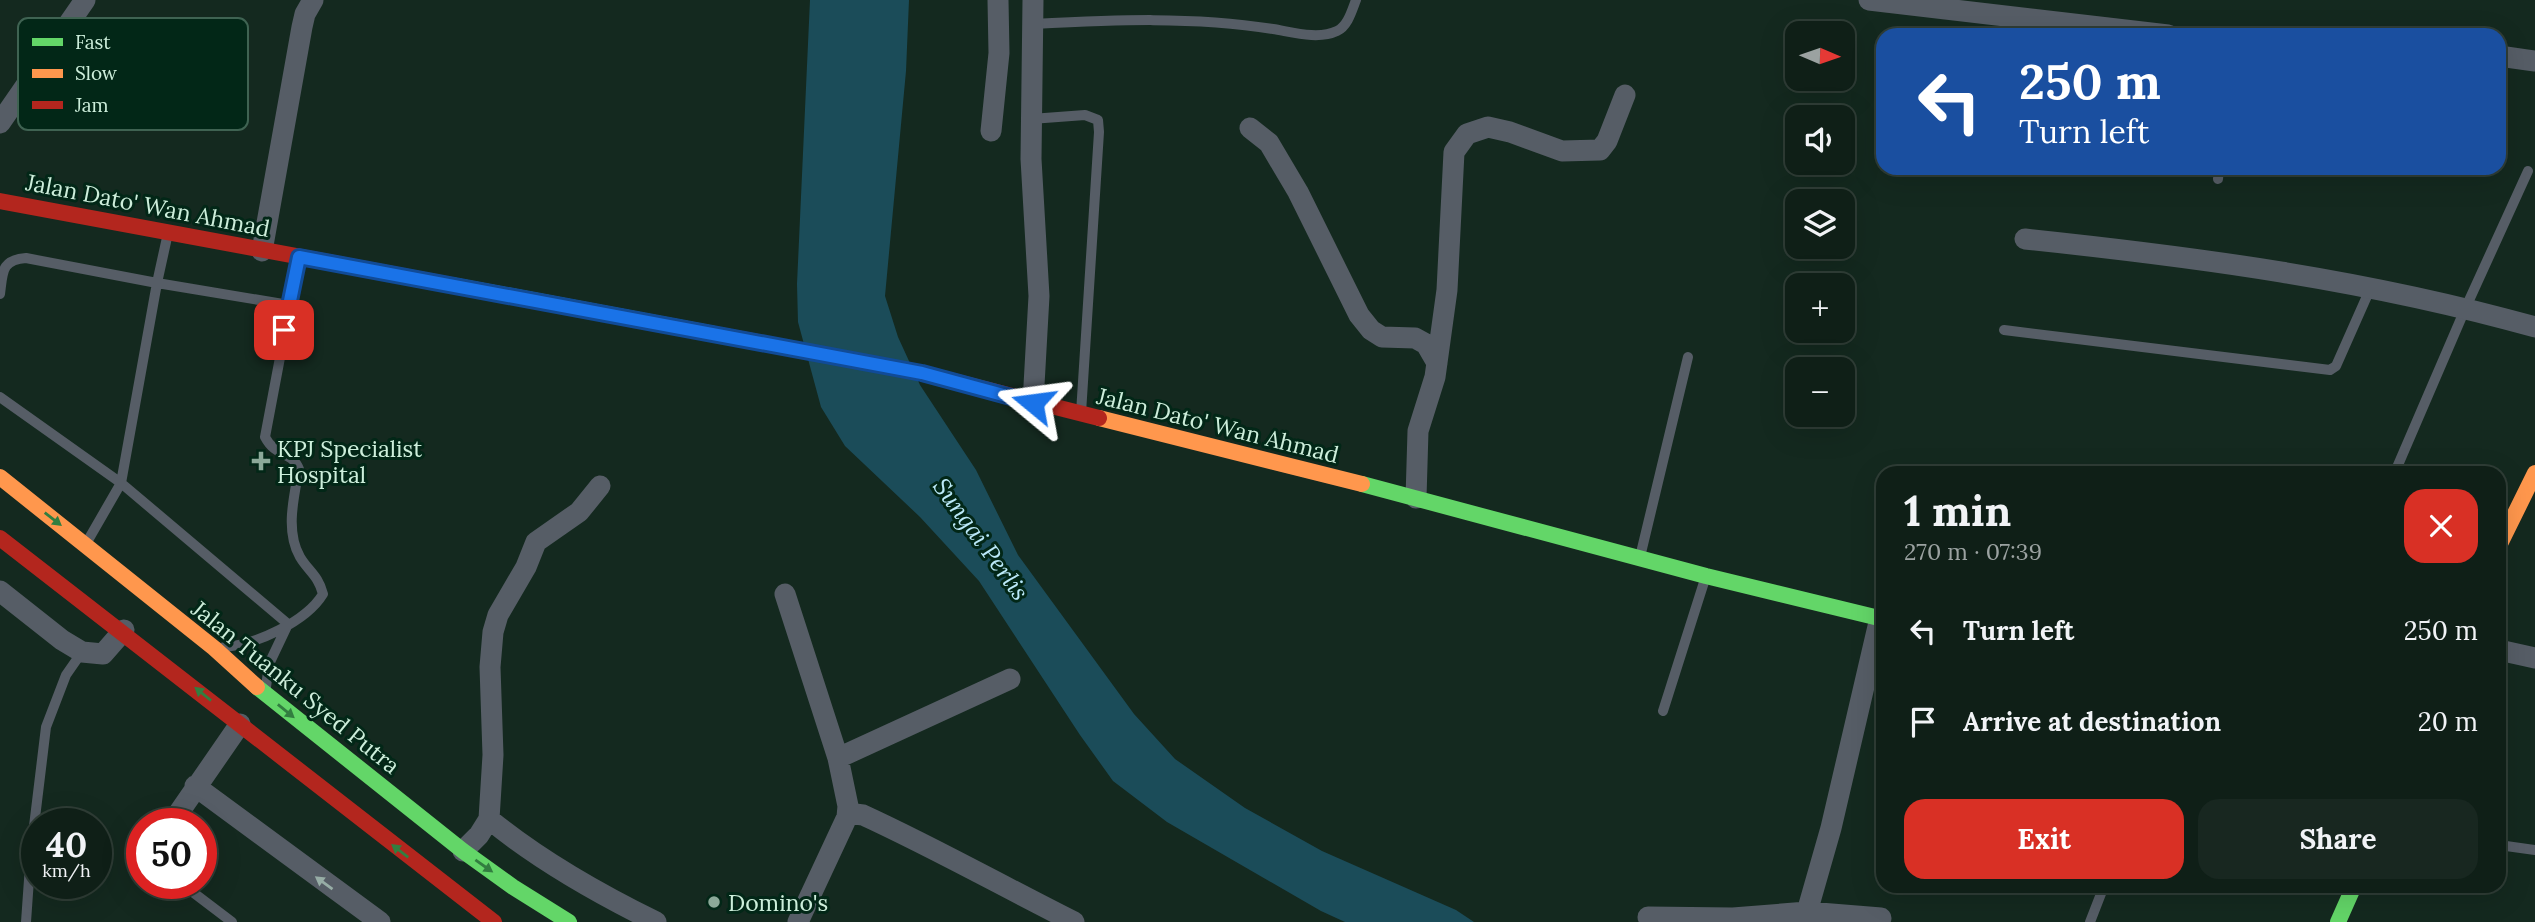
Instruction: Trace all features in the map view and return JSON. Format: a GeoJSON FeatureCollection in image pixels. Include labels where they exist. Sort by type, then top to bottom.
{"type":"FeatureCollection","features":[{"type":"Feature","properties":{"kind":"main road","name":"Jalan Dato' Wan Ahmad"},"geometry":{"type":"LineString","coordinates":[[0,201],[922,373],[1876,618]]}},
{"type":"Feature","properties":{"kind":"main road"},"geometry":{"type":"LineString","coordinates":[[2506,535],[2528,501],[2535,473]]}},
{"type":"Feature","properties":{"kind":"main road","name":"Jalan Tuanku Syed Putra"},"geometry":{"type":"LineString","coordinates":[[0,477],[214,648],[265,694],[463,851],[569,922]]}},
{"type":"Feature","properties":{"kind":"main road"},"geometry":{"type":"LineString","coordinates":[[0,538],[124,631],[397,849],[494,922]]}},
{"type":"Feature","properties":{"kind":"main road"},"geometry":{"type":"LineString","coordinates":[[2339,922],[2351,893]]}},
{"type":"Feature","properties":{"kind":"street"},"geometry":{"type":"LineString","coordinates":[[73,18],[85,0]]}},
{"type":"Feature","properties":{"kind":"street"},"geometry":{"type":"LineString","coordinates":[[262,251],[302,27],[313,0]]}},
{"type":"Feature","properties":{"kind":"street"},"geometry":{"type":"LineString","coordinates":[[991,131],[999,53],[998,0]]}},
{"type":"Feature","properties":{"kind":"street"},"geometry":{"type":"LineString","coordinates":[[1033,0],[1031,159],[1039,296],[1033,403]]}},
{"type":"Feature","properties":{"kind":"street"},"geometry":{"type":"LineString","coordinates":[[1869,0],[2108,28]]}},
{"type":"Feature","properties":{"kind":"street"},"geometry":{"type":"LineString","coordinates":[[2506,57],[2535,61]]}},
{"type":"Feature","properties":{"kind":"street"},"geometry":{"type":"LineString","coordinates":[[1416,498],[1418,431],[1435,377],[1447,290],[1454,152],[1467,134],[1488,127],[1562,150],[1600,150],[1608,141],[1625,95]]}},
{"type":"Feature","properties":{"kind":"street"},"geometry":{"type":"LineString","coordinates":[[0,123],[18,97]]}},
{"type":"Feature","properties":{"kind":"street"},"geometry":{"type":"LineString","coordinates":[[1250,128],[1269,143],[1298,192],[1359,315],[1371,330],[1382,337],[1415,338],[1426,344],[1437,363]]}},
{"type":"Feature","properties":{"kind":"street"},"geometry":{"type":"LineString","coordinates":[[2025,239],[2184,257],[2371,287],[2466,307],[2535,327]]}},
{"type":"Feature","properties":{"kind":"street"},"geometry":{"type":"LineString","coordinates":[[463,851],[479,835],[489,819],[493,755],[490,667],[493,632],[498,615],[526,567],[536,542],[579,512],[600,486]]}},
{"type":"Feature","properties":{"kind":"street"},"geometry":{"type":"LineString","coordinates":[[0,592],[62,640],[82,652],[103,654],[124,631]]}},
{"type":"Feature","properties":{"kind":"street"},"geometry":{"type":"LineString","coordinates":[[785,594],[838,758],[848,806],[847,817],[798,922]]}},
{"type":"Feature","properties":{"kind":"street"},"geometry":{"type":"LineString","coordinates":[[1807,912],[1831,828],[1876,644]]}},
{"type":"Feature","properties":{"kind":"street"},"geometry":{"type":"LineString","coordinates":[[2506,652],[2535,658]]}},
{"type":"Feature","properties":{"kind":"street"},"geometry":{"type":"LineString","coordinates":[[838,758],[1010,679]]}},
{"type":"Feature","properties":{"kind":"street"},"geometry":{"type":"LineString","coordinates":[[181,808],[240,724]]}},
{"type":"Feature","properties":{"kind":"street"},"geometry":{"type":"LineString","coordinates":[[195,786],[380,922]]}},
{"type":"Feature","properties":{"kind":"street"},"geometry":{"type":"LineString","coordinates":[[847,817],[863,815],[934,848],[1074,922]]}},
{"type":"Feature","properties":{"kind":"street"},"geometry":{"type":"LineString","coordinates":[[489,819],[526,849],[600,894],[656,922]]}},
{"type":"Feature","properties":{"kind":"street"},"geometry":{"type":"LineString","coordinates":[[1648,917],[1733,918],[1807,912],[1881,918]]}},
{"type":"Feature","properties":{"kind":"lane"},"geometry":{"type":"LineString","coordinates":[[1032,23],[1180,19],[1323,34],[1338,31],[1347,21],[1356,0]]}},
{"type":"Feature","properties":{"kind":"lane"},"geometry":{"type":"LineString","coordinates":[[1031,119],[1085,115],[1098,120],[1081,415]]}},
{"type":"Feature","properties":{"kind":"lane"},"geometry":{"type":"LineString","coordinates":[[2399,466],[2466,307],[2528,171]]}},
{"type":"Feature","properties":{"kind":"lane"},"geometry":{"type":"LineString","coordinates":[[86,545],[121,483],[168,233]]}},
{"type":"Feature","properties":{"kind":"lane"},"geometry":{"type":"LineString","coordinates":[[214,648],[244,646],[288,624],[316,605],[323,594],[320,580],[300,557],[293,540],[291,521],[299,470],[291,457],[277,452],[265,437],[299,257]]}},
{"type":"Feature","properties":{"kind":"lane"},"geometry":{"type":"LineString","coordinates":[[0,294],[5,267],[13,259],[26,258],[157,284],[289,305]]}},
{"type":"Feature","properties":{"kind":"lane"},"geometry":{"type":"LineString","coordinates":[[2004,330],[2330,370],[2336,366],[2371,287]]}},
{"type":"Feature","properties":{"kind":"lane"},"geometry":{"type":"LineString","coordinates":[[1640,556],[1688,357]]}},
{"type":"Feature","properties":{"kind":"lane"},"geometry":{"type":"LineString","coordinates":[[0,397],[121,483],[288,624]]}},
{"type":"Feature","properties":{"kind":"lane"},"geometry":{"type":"LineString","coordinates":[[1663,711],[1706,576]]}},
{"type":"Feature","properties":{"kind":"lane"},"geometry":{"type":"LineString","coordinates":[[265,694],[269,664],[288,624]]}},
{"type":"Feature","properties":{"kind":"lane"},"geometry":{"type":"LineString","coordinates":[[26,922],[31,851],[46,727],[66,675],[82,652]]}},
{"type":"Feature","properties":{"kind":"lane"},"geometry":{"type":"LineString","coordinates":[[2506,846],[2535,850]]}},
{"type":"Feature","properties":{"kind":"lane"},"geometry":{"type":"LineString","coordinates":[[2090,922],[2101,893]]}},
{"type":"Feature","properties":{"kind":"lane"},"geometry":{"type":"LineString","coordinates":[[202,899],[232,922]]}},
{"type":"Feature","properties":{"kind":"water","name":"Sungai Perlis"},"geometry":{"type":"Polygon","coordinates":[[[810,0],[909,0],[906,71],[885,296],[898,337],[920,385],[976,470],[1018,555],[1134,714],[1175,759],[1245,808],[1322,851],[1456,910],[1474,922],[1345,922],[1321,911],[1167,822],[1113,781],[979,581],[920,517],[845,446],[821,407],[798,322],[797,284],[810,0]]]}},
{"type":"Feature","properties":{"kind":"traffic: fast"},"geometry":{"type":"LineString","coordinates":[[452,285],[715,334]]}},
{"type":"Feature","properties":{"kind":"traffic: fast"},"geometry":{"type":"LineString","coordinates":[[1362,484],[1706,576],[1876,617]]}},
{"type":"Feature","properties":{"kind":"traffic: fast"},"geometry":{"type":"LineString","coordinates":[[257,687],[463,851],[569,922]]}},
{"type":"Feature","properties":{"kind":"traffic: fast"},"geometry":{"type":"LineString","coordinates":[[2338,922],[2351,893]]}},
{"type":"Feature","properties":{"kind":"traffic: slow"},"geometry":{"type":"LineString","coordinates":[[1099,418],[1362,484]]}},
{"type":"Feature","properties":{"kind":"traffic: slow"},"geometry":{"type":"LineString","coordinates":[[2506,532],[2535,473]]}},
{"type":"Feature","properties":{"kind":"traffic: slow"},"geometry":{"type":"LineString","coordinates":[[0,477],[214,648],[257,687]]}},
{"type":"Feature","properties":{"kind":"traffic: jam"},"geometry":{"type":"LineString","coordinates":[[0,201],[452,285]]}},
{"type":"Feature","properties":{"kind":"traffic: jam"},"geometry":{"type":"LineString","coordinates":[[715,334],[922,373],[1099,418]]}},
{"type":"Feature","properties":{"kind":"traffic: jam"},"geometry":{"type":"LineString","coordinates":[[0,538],[494,922]]}},
{"type":"Feature","properties":{"kind":"place","name":"KPJ Specialist Hospital"},"geometry":{"type":"Point","coordinates":[261,461]}},
{"type":"Feature","properties":{"kind":"place","name":"Domino's"},"geometry":{"type":"Point","coordinates":[714,902]}},
{"type":"Feature","properties":{"kind":"route"},"geometry":{"type":"LineString","coordinates":[[284,330],[299,257],[922,373],[1033,403]]}}]}
